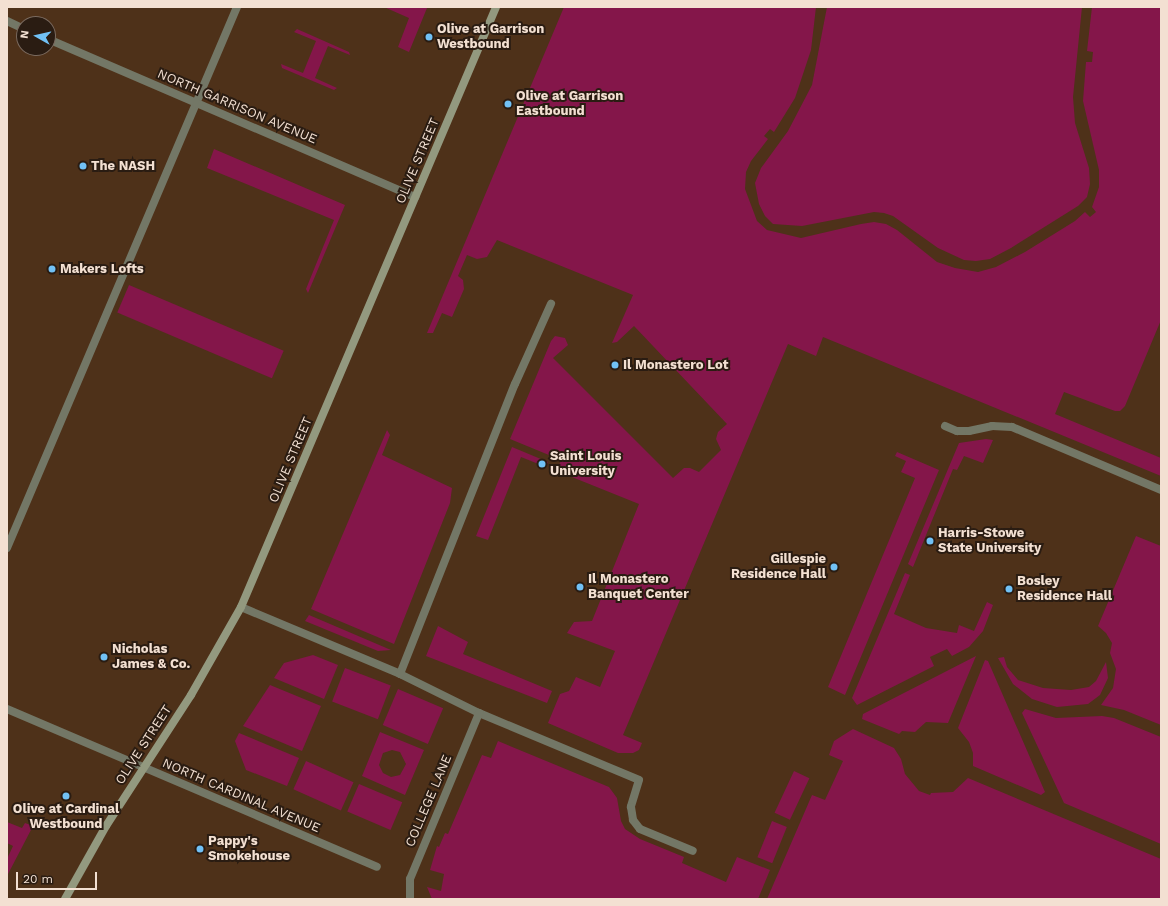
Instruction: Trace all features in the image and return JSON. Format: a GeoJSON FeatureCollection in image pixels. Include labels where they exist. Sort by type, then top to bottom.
{"type":"FeatureCollection","features":[{"type":"Feature","properties":{"kind":"main road","name":"OLIVE STREET"},"geometry":{"type":"LineString","coordinates":[[65,899],[106,826],[219,649],[241,607],[496,7]]}},
{"type":"Feature","properties":{"kind":"street"},"geometry":{"type":"LineString","coordinates":[[7,548],[237,7]]}},
{"type":"Feature","properties":{"kind":"street","name":"NORTH GARRISON AVENUE"},"geometry":{"type":"LineString","coordinates":[[56,42],[416,197]]}},
{"type":"Feature","properties":{"kind":"street"},"geometry":{"type":"LineString","coordinates":[[400,674],[486,457],[551,304]]}},
{"type":"Feature","properties":{"kind":"street"},"geometry":{"type":"LineString","coordinates":[[945,426],[958,431],[969,431],[992,426],[1012,427],[1161,490]]}},
{"type":"Feature","properties":{"kind":"street"},"geometry":{"type":"LineString","coordinates":[[241,607],[400,674],[478,713],[640,780],[631,807],[633,820],[640,829],[692,851]]}},
{"type":"Feature","properties":{"kind":"street","name":"NORTH CARDINAL AVENUE"},"geometry":{"type":"LineString","coordinates":[[7,709],[377,867]]}},
{"type":"Feature","properties":{"kind":"street","name":"COLLEGE LANE"},"geometry":{"type":"LineString","coordinates":[[410,899],[410,879],[478,713]]}},
{"type":"Feature","properties":{"kind":"shaded area"},"geometry":{"type":"Polygon","coordinates":[[[384,7],[427,8],[409,52],[398,47],[409,18],[384,7]]]}},
{"type":"Feature","properties":{"kind":"shaded area"},"geometry":{"type":"Polygon","coordinates":[[[564,7],[816,7],[811,50],[795,98],[774,132],[770,129],[764,136],[768,139],[751,161],[746,172],[745,189],[757,221],[767,230],[801,238],[861,224],[874,222],[886,224],[897,230],[937,262],[955,268],[978,272],[996,267],[1025,252],[1075,221],[1085,212],[1090,217],[1096,212],[1092,207],[1099,187],[1099,170],[1083,101],[1086,62],[1092,62],[1093,52],[1087,51],[1092,7],[1161,7],[1161,320],[1125,406],[1120,411],[1115,411],[1064,392],[1055,414],[1161,458],[1161,476],[823,337],[816,356],[788,344],[623,735],[642,743],[639,750],[633,753],[618,753],[548,723],[560,694],[569,691],[576,677],[600,687],[615,651],[567,633],[574,622],[592,621],[639,504],[557,471],[561,460],[510,439],[551,341],[555,336],[565,338],[568,345],[553,358],[673,478],[684,468],[690,468],[699,472],[721,450],[716,439],[718,432],[727,424],[634,326],[617,342],[612,343],[633,295],[497,240],[487,257],[477,259],[467,255],[458,276],[463,280],[464,289],[452,317],[442,313],[433,333],[427,333],[564,7]]]}},
{"type":"Feature","properties":{"kind":"shaded area"},"geometry":{"type":"Polygon","coordinates":[[[827,7],[1082,7],[1073,97],[1075,123],[1089,168],[1090,184],[1087,197],[1078,206],[1011,248],[990,259],[976,261],[964,260],[938,248],[893,216],[884,213],[874,212],[802,226],[773,224],[765,216],[759,204],[755,183],[761,168],[788,131],[812,85],[827,7]]]}},
{"type":"Feature","properties":{"kind":"shaded area"},"geometry":{"type":"Polygon","coordinates":[[[297,29],[349,52],[350,55],[328,46],[315,78],[337,88],[334,90],[282,68],[281,64],[303,73],[316,41],[294,32],[297,29]]]}},
{"type":"Feature","properties":{"kind":"shaded area"},"geometry":{"type":"Polygon","coordinates":[[[214,149],[345,205],[308,293],[306,289],[334,220],[207,168],[214,149]]]}},
{"type":"Feature","properties":{"kind":"shaded area"},"geometry":{"type":"Polygon","coordinates":[[[129,285],[284,351],[272,378],[117,313],[129,285]]]}},
{"type":"Feature","properties":{"kind":"shaded area"},"geometry":{"type":"Polygon","coordinates":[[[387,430],[390,435],[382,455],[452,488],[450,503],[394,644],[311,609],[387,430]]]}},
{"type":"Feature","properties":{"kind":"shaded area"},"geometry":{"type":"Polygon","coordinates":[[[986,439],[993,440],[983,463],[964,456],[957,470],[953,469],[913,567],[908,564],[959,443],[986,439]]]}},
{"type":"Feature","properties":{"kind":"shaded area"},"geometry":{"type":"Polygon","coordinates":[[[512,447],[548,462],[546,467],[521,457],[488,540],[476,536],[512,447]]]}},
{"type":"Feature","properties":{"kind":"shaded area"},"geometry":{"type":"Polygon","coordinates":[[[897,452],[939,470],[845,695],[828,687],[915,478],[901,472],[906,461],[895,456],[897,452]]]}},
{"type":"Feature","properties":{"kind":"shaded area"},"geometry":{"type":"Polygon","coordinates":[[[1136,536],[1161,546],[1161,725],[1124,710],[1101,705],[1113,688],[1116,669],[1110,653],[1112,643],[1106,633],[1098,626],[1136,536]]]}},
{"type":"Feature","properties":{"kind":"shaded area"},"geometry":{"type":"Polygon","coordinates":[[[905,573],[910,575],[894,614],[926,628],[957,633],[959,625],[974,631],[987,602],[993,605],[983,631],[969,647],[952,656],[947,649],[930,657],[934,666],[857,705],[852,698],[905,573]]]}},
{"type":"Feature","properties":{"kind":"shaded area"},"geometry":{"type":"Polygon","coordinates":[[[309,615],[391,650],[378,651],[305,621],[309,615]]]}},
{"type":"Feature","properties":{"kind":"shaded area"},"geometry":{"type":"Polygon","coordinates":[[[438,626],[468,642],[463,654],[552,691],[547,703],[426,656],[438,626]]]}},
{"type":"Feature","properties":{"kind":"shaded area"},"geometry":{"type":"Polygon","coordinates":[[[313,655],[338,665],[324,699],[274,678],[284,663],[313,655]]]}},
{"type":"Feature","properties":{"kind":"shaded area"},"geometry":{"type":"Polygon","coordinates":[[[976,656],[948,723],[926,722],[915,732],[902,731],[899,734],[862,719],[863,714],[976,656]]]}},
{"type":"Feature","properties":{"kind":"shaded area"},"geometry":{"type":"Polygon","coordinates":[[[1004,657],[1007,667],[1018,680],[1043,688],[1071,690],[1089,687],[1096,681],[1106,662],[1108,678],[1100,695],[1088,704],[1057,707],[1032,699],[1013,684],[998,658],[1004,657]]]}},
{"type":"Feature","properties":{"kind":"shaded area"},"geometry":{"type":"Polygon","coordinates":[[[985,660],[988,661],[1045,792],[1041,795],[973,766],[973,753],[969,742],[958,728],[985,660]]]}},
{"type":"Feature","properties":{"kind":"shaded area"},"geometry":{"type":"Polygon","coordinates":[[[345,668],[391,686],[378,719],[332,702],[345,668]]]}},
{"type":"Feature","properties":{"kind":"shaded area"},"geometry":{"type":"Polygon","coordinates":[[[270,685],[321,706],[302,751],[243,726],[270,685]]]}},
{"type":"Feature","properties":{"kind":"shaded area"},"geometry":{"type":"Polygon","coordinates":[[[398,689],[443,708],[428,744],[383,725],[398,689]]]}},
{"type":"Feature","properties":{"kind":"shaded area"},"geometry":{"type":"Polygon","coordinates":[[[1025,709],[1056,718],[1102,716],[1114,718],[1161,737],[1161,844],[1064,803],[1022,713],[1025,709]]]}},
{"type":"Feature","properties":{"kind":"shaded area"},"geometry":{"type":"Polygon","coordinates":[[[853,729],[894,748],[901,759],[905,774],[919,791],[930,795],[931,793],[953,792],[968,778],[1161,859],[1161,899],[767,899],[812,795],[825,800],[843,761],[829,755],[834,741],[853,729]]]}},
{"type":"Feature","properties":{"kind":"shaded area"},"geometry":{"type":"Polygon","coordinates":[[[380,732],[424,750],[405,795],[362,776],[380,732]],[[392,750],[383,753],[379,765],[383,773],[391,777],[400,775],[406,764],[400,752],[392,750]]]}},
{"type":"Feature","properties":{"kind":"shaded area"},"geometry":{"type":"Polygon","coordinates":[[[239,733],[299,758],[287,786],[246,770],[235,741],[239,733]]]}},
{"type":"Feature","properties":{"kind":"shaded area"},"geometry":{"type":"Polygon","coordinates":[[[498,741],[609,787],[617,798],[621,821],[625,829],[640,839],[684,857],[682,863],[726,882],[737,857],[770,870],[758,899],[432,899],[427,887],[441,891],[444,874],[430,870],[437,846],[439,847],[445,833],[448,834],[482,755],[491,758],[498,741]]]}},
{"type":"Feature","properties":{"kind":"shaded area"},"geometry":{"type":"Polygon","coordinates":[[[306,761],[354,782],[341,810],[293,789],[306,761]]]}},
{"type":"Feature","properties":{"kind":"shaded area"},"geometry":{"type":"Polygon","coordinates":[[[794,771],[809,778],[790,820],[775,813],[794,771]]]}},
{"type":"Feature","properties":{"kind":"shaded area"},"geometry":{"type":"Polygon","coordinates":[[[359,784],[402,802],[391,830],[347,812],[359,784]]]}},
{"type":"Feature","properties":{"kind":"shaded area"},"geometry":{"type":"Polygon","coordinates":[[[772,821],[787,827],[772,863],[757,857],[772,821]]]}},
{"type":"Feature","properties":{"kind":"shaded area"},"geometry":{"type":"Polygon","coordinates":[[[7,822],[22,828],[25,823],[33,826],[7,876],[7,859],[13,846],[7,843],[7,822]]]}},
{"type":"Feature","properties":{"kind":"place","name":"Olive at Garrison Westbound"},"geometry":{"type":"Point","coordinates":[429,37]}},
{"type":"Feature","properties":{"kind":"place","name":"Olive at Garrison Eastbound"},"geometry":{"type":"Point","coordinates":[508,104]}},
{"type":"Feature","properties":{"kind":"place","name":"The NASH"},"geometry":{"type":"Point","coordinates":[83,166]}},
{"type":"Feature","properties":{"kind":"place","name":"Makers Lofts"},"geometry":{"type":"Point","coordinates":[52,269]}},
{"type":"Feature","properties":{"kind":"place","name":"Il Monastero Lot"},"geometry":{"type":"Point","coordinates":[615,365]}},
{"type":"Feature","properties":{"kind":"place","name":"Saint Louis University"},"geometry":{"type":"Point","coordinates":[542,464]}},
{"type":"Feature","properties":{"kind":"place","name":"Harris-Stowe State University"},"geometry":{"type":"Point","coordinates":[930,541]}},
{"type":"Feature","properties":{"kind":"place","name":"Gillespie Residence Hall"},"geometry":{"type":"Point","coordinates":[834,567]}},
{"type":"Feature","properties":{"kind":"place","name":"Il Monastero Banquet Center"},"geometry":{"type":"Point","coordinates":[580,587]}},
{"type":"Feature","properties":{"kind":"place","name":"Bosley Residence Hall"},"geometry":{"type":"Point","coordinates":[1009,589]}},
{"type":"Feature","properties":{"kind":"place","name":"Nicholas James & Co."},"geometry":{"type":"Point","coordinates":[104,657]}},
{"type":"Feature","properties":{"kind":"place","name":"Olive at Cardinal Westbound"},"geometry":{"type":"Point","coordinates":[66,796]}},
{"type":"Feature","properties":{"kind":"place","name":"Pappy's Smokehouse"},"geometry":{"type":"Point","coordinates":[200,849]}}]}
